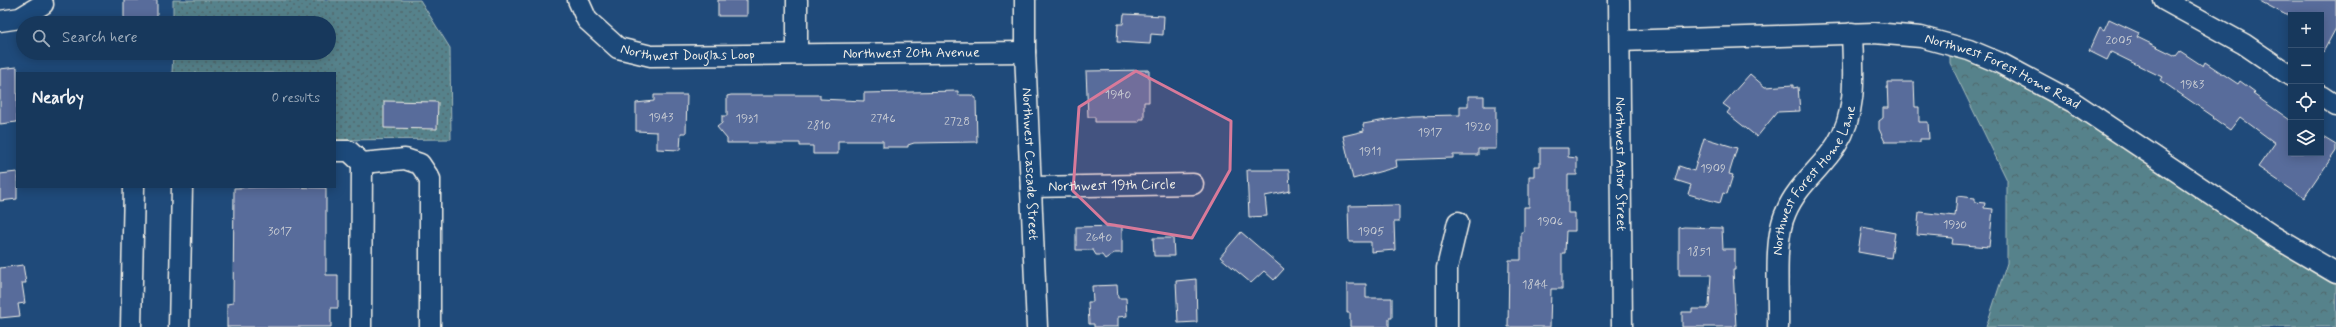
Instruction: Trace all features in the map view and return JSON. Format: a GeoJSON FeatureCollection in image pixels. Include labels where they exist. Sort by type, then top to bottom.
{"type":"FeatureCollection","features":[{"type":"Feature","properties":{"kind":"street","name":"Northwest Douglas Loop"},"geometry":{"type":"LineString","coordinates":[[578,0],[587,20],[618,48],[651,56],[797,53]]}},
{"type":"Feature","properties":{"kind":"street"},"geometry":{"type":"LineString","coordinates":[[797,0],[797,53]]}},
{"type":"Feature","properties":{"kind":"street","name":"Northwest Cascade Street"},"geometry":{"type":"LineString","coordinates":[[1025,0],[1025,52],[1037,327]]}},
{"type":"Feature","properties":{"kind":"street","name":"Northwest Astor Street"},"geometry":{"type":"LineString","coordinates":[[1619,0],[1622,327]]}},
{"type":"Feature","properties":{"kind":"street"},"geometry":{"type":"LineString","coordinates":[[2164,0],[2244,44],[2288,74]]}},
{"type":"Feature","properties":{"kind":"street"},"geometry":{"type":"LineString","coordinates":[[23,16],[43,4]]}},
{"type":"Feature","properties":{"kind":"street"},"geometry":{"type":"LineString","coordinates":[[0,21],[16,19]]}},
{"type":"Feature","properties":{"kind":"street","name":"Northwest Forest Home Road"},"geometry":{"type":"LineString","coordinates":[[1620,41],[1852,33],[1921,37],[1969,50],[2000,63],[2073,102],[2273,236],[2336,272]]}},
{"type":"Feature","properties":{"kind":"street","name":"Northwest Forest Home Lane"},"geometry":{"type":"LineString","coordinates":[[1778,327],[1779,243],[1785,212],[1798,190],[1837,143],[1847,124],[1853,98],[1852,33]]}},
{"type":"Feature","properties":{"kind":"street","name":"Northwest 20th Avenue"},"geometry":{"type":"LineString","coordinates":[[797,53],[1025,52]]}},
{"type":"Feature","properties":{"kind":"street"},"geometry":{"type":"LineString","coordinates":[[2324,98],[2336,106]]}},
{"type":"Feature","properties":{"kind":"street"},"geometry":{"type":"LineString","coordinates":[[336,151],[349,151],[362,163],[361,327]]}},
{"type":"Feature","properties":{"kind":"street"},"geometry":{"type":"LineString","coordinates":[[362,163],[405,159],[420,164],[430,179],[430,327]]}},
{"type":"Feature","properties":{"kind":"street","name":"Northwest 19th Circle"},"geometry":{"type":"LineString","coordinates":[[1032,187],[1193,184]]}},
{"type":"Feature","properties":{"kind":"street"},"geometry":{"type":"LineString","coordinates":[[131,327],[134,188]]}},
{"type":"Feature","properties":{"kind":"street"},"geometry":{"type":"LineString","coordinates":[[180,327],[182,188]]}},
{"type":"Feature","properties":{"kind":"street"},"geometry":{"type":"LineString","coordinates":[[1447,327],[1447,268],[1458,222]]}},
{"type":"Feature","properties":{"kind":"highlighted area"},"geometry":{"type":"Polygon","coordinates":[[[1136,71],[1231,121],[1230,170],[1192,238],[1107,224],[1073,191],[1079,107],[1136,71]]]}},
{"type":"Feature","properties":{"kind":"green space"},"geometry":{"type":"Polygon","coordinates":[[[173,0],[420,0],[450,48],[451,139],[336,140],[336,72],[172,72],[173,60],[336,60],[336,16],[173,16],[173,0]]]}},
{"type":"Feature","properties":{"kind":"green space"},"geometry":{"type":"Polygon","coordinates":[[[1950,54],[1968,54],[2029,83],[2336,278],[2336,327],[1986,327],[2007,263],[2007,180],[1950,63],[1950,54]]]}},
{"type":"Feature","properties":{"kind":"building"},"geometry":{"type":"Polygon","coordinates":[[[124,0],[157,0],[157,16],[124,16],[124,0]]]}},
{"type":"Feature","properties":{"kind":"building"},"geometry":{"type":"Polygon","coordinates":[[[718,0],[747,0],[747,16],[718,16],[718,0]]]}},
{"type":"Feature","properties":{"kind":"building"},"geometry":{"type":"Polygon","coordinates":[[[2258,0],[2336,0],[2336,28],[2324,50],[2324,12],[2288,12],[2288,15],[2258,0]]]}},
{"type":"Feature","properties":{"kind":"building"},"geometry":{"type":"Polygon","coordinates":[[[1124,14],[1164,16],[1163,35],[1151,34],[1150,44],[1117,42],[1118,24],[1123,24],[1124,14]]]}},
{"type":"Feature","properties":{"kind":"building"},"geometry":{"type":"Polygon","coordinates":[[[2109,19],[2139,33],[2137,37],[2176,56],[2180,51],[2203,66],[2205,62],[2238,84],[2240,81],[2255,92],[2253,94],[2288,119],[2288,156],[2324,156],[2324,138],[2336,145],[2336,151],[2304,198],[2258,167],[2275,143],[2240,117],[2230,130],[2213,118],[2214,117],[2160,80],[2162,77],[2111,52],[2107,60],[2089,51],[2100,27],[2104,30],[2109,19]]]}},
{"type":"Feature","properties":{"kind":"building"},"geometry":{"type":"Polygon","coordinates":[[[17,67],[16,122],[0,124],[0,69],[17,67]]]}},
{"type":"Feature","properties":{"kind":"building"},"geometry":{"type":"Polygon","coordinates":[[[1149,70],[1149,102],[1144,102],[1144,119],[1139,119],[1139,122],[1095,122],[1095,117],[1088,117],[1086,71],[1149,70]]]}},
{"type":"Feature","properties":{"kind":"building"},"geometry":{"type":"Polygon","coordinates":[[[1750,74],[1765,87],[1793,85],[1793,88],[1798,87],[1800,111],[1777,112],[1757,137],[1727,113],[1730,109],[1723,104],[1750,74]]]}},
{"type":"Feature","properties":{"kind":"building"},"geometry":{"type":"Polygon","coordinates":[[[1887,82],[1914,82],[1915,107],[1919,107],[1919,122],[1928,122],[1929,139],[1920,139],[1920,142],[1885,142],[1879,129],[1879,121],[1883,118],[1883,108],[1888,108],[1887,82]]]}},
{"type":"Feature","properties":{"kind":"building"},"geometry":{"type":"Polygon","coordinates":[[[958,91],[958,95],[971,95],[976,98],[977,142],[914,143],[908,145],[908,147],[883,147],[883,141],[838,141],[838,154],[813,154],[813,146],[800,146],[800,143],[727,143],[727,139],[717,127],[722,123],[722,116],[727,116],[727,96],[731,95],[820,95],[820,99],[864,101],[864,93],[958,91]]]}},
{"type":"Feature","properties":{"kind":"building"},"geometry":{"type":"Polygon","coordinates":[[[654,95],[687,95],[686,133],[681,133],[680,150],[657,149],[657,132],[636,131],[636,103],[654,101],[654,95]]]}},
{"type":"Feature","properties":{"kind":"building"},"geometry":{"type":"Polygon","coordinates":[[[1468,96],[1484,96],[1484,106],[1496,106],[1496,149],[1478,149],[1478,155],[1453,155],[1453,158],[1396,160],[1397,167],[1353,179],[1343,136],[1364,131],[1363,124],[1411,116],[1460,115],[1460,106],[1468,106],[1468,96]]]}},
{"type":"Feature","properties":{"kind":"building"},"geometry":{"type":"Polygon","coordinates":[[[384,101],[438,102],[437,129],[384,128],[384,101]]]}},
{"type":"Feature","properties":{"kind":"building"},"geometry":{"type":"Polygon","coordinates":[[[1704,138],[1737,148],[1729,174],[1733,175],[1727,194],[1723,193],[1720,203],[1688,194],[1691,185],[1675,180],[1679,166],[1694,171],[1704,138]]]}},
{"type":"Feature","properties":{"kind":"building"},"geometry":{"type":"Polygon","coordinates":[[[1540,148],[1568,148],[1568,157],[1577,158],[1577,175],[1568,175],[1568,213],[1575,213],[1575,231],[1566,231],[1565,253],[1562,253],[1562,289],[1551,289],[1550,327],[1508,327],[1509,260],[1521,260],[1521,232],[1524,232],[1524,207],[1529,207],[1529,176],[1534,176],[1534,166],[1540,166],[1540,148]]]}},
{"type":"Feature","properties":{"kind":"building"},"geometry":{"type":"Polygon","coordinates":[[[1247,170],[1289,170],[1290,191],[1265,196],[1267,216],[1249,217],[1247,170]]]}},
{"type":"Feature","properties":{"kind":"building"},"geometry":{"type":"Polygon","coordinates":[[[16,172],[17,199],[0,201],[0,174],[16,172]]]}},
{"type":"Feature","properties":{"kind":"building"},"geometry":{"type":"Polygon","coordinates":[[[234,188],[326,188],[326,275],[338,275],[338,308],[331,308],[331,327],[227,327],[227,304],[233,303],[234,188]]]}},
{"type":"Feature","properties":{"kind":"building"},"geometry":{"type":"Polygon","coordinates":[[[1957,196],[1975,198],[1975,202],[1985,203],[1984,208],[1993,209],[1989,247],[1952,244],[1953,238],[1917,235],[1919,212],[1955,216],[1957,196]]]}},
{"type":"Feature","properties":{"kind":"building"},"geometry":{"type":"Polygon","coordinates":[[[1399,205],[1399,222],[1394,222],[1395,250],[1371,252],[1371,242],[1349,242],[1348,206],[1399,205]]]}},
{"type":"Feature","properties":{"kind":"building"},"geometry":{"type":"Polygon","coordinates":[[[1122,226],[1122,253],[1114,253],[1105,259],[1102,255],[1096,255],[1093,250],[1076,250],[1076,227],[1122,226]]]}},
{"type":"Feature","properties":{"kind":"building"},"geometry":{"type":"Polygon","coordinates":[[[1862,227],[1895,233],[1891,258],[1858,252],[1862,227]]]}},
{"type":"Feature","properties":{"kind":"building"},"geometry":{"type":"Polygon","coordinates":[[[1679,228],[1722,228],[1723,249],[1735,249],[1735,270],[1733,270],[1736,327],[1682,327],[1682,312],[1692,312],[1692,309],[1707,309],[1709,306],[1711,275],[1679,275],[1679,228]]]}},
{"type":"Feature","properties":{"kind":"building"},"geometry":{"type":"Polygon","coordinates":[[[1241,232],[1284,269],[1274,280],[1264,271],[1251,283],[1220,257],[1241,232]]]}},
{"type":"Feature","properties":{"kind":"building"},"geometry":{"type":"Polygon","coordinates":[[[1153,238],[1173,238],[1174,256],[1154,256],[1153,238]]]}},
{"type":"Feature","properties":{"kind":"building"},"geometry":{"type":"Polygon","coordinates":[[[23,265],[26,283],[22,283],[25,303],[18,304],[20,316],[0,318],[0,268],[23,265]]]}},
{"type":"Feature","properties":{"kind":"building"},"geometry":{"type":"Polygon","coordinates":[[[1196,279],[1197,322],[1178,323],[1176,281],[1196,279]]]}},
{"type":"Feature","properties":{"kind":"building"},"geometry":{"type":"Polygon","coordinates":[[[1347,284],[1366,284],[1366,298],[1392,298],[1392,318],[1389,318],[1389,327],[1350,327],[1350,313],[1347,313],[1347,284]]]}},
{"type":"Feature","properties":{"kind":"building"},"geometry":{"type":"Polygon","coordinates":[[[1117,285],[1118,298],[1126,298],[1127,316],[1118,317],[1118,327],[1094,327],[1094,324],[1089,324],[1088,302],[1093,302],[1092,286],[1117,285]]]}}]}
